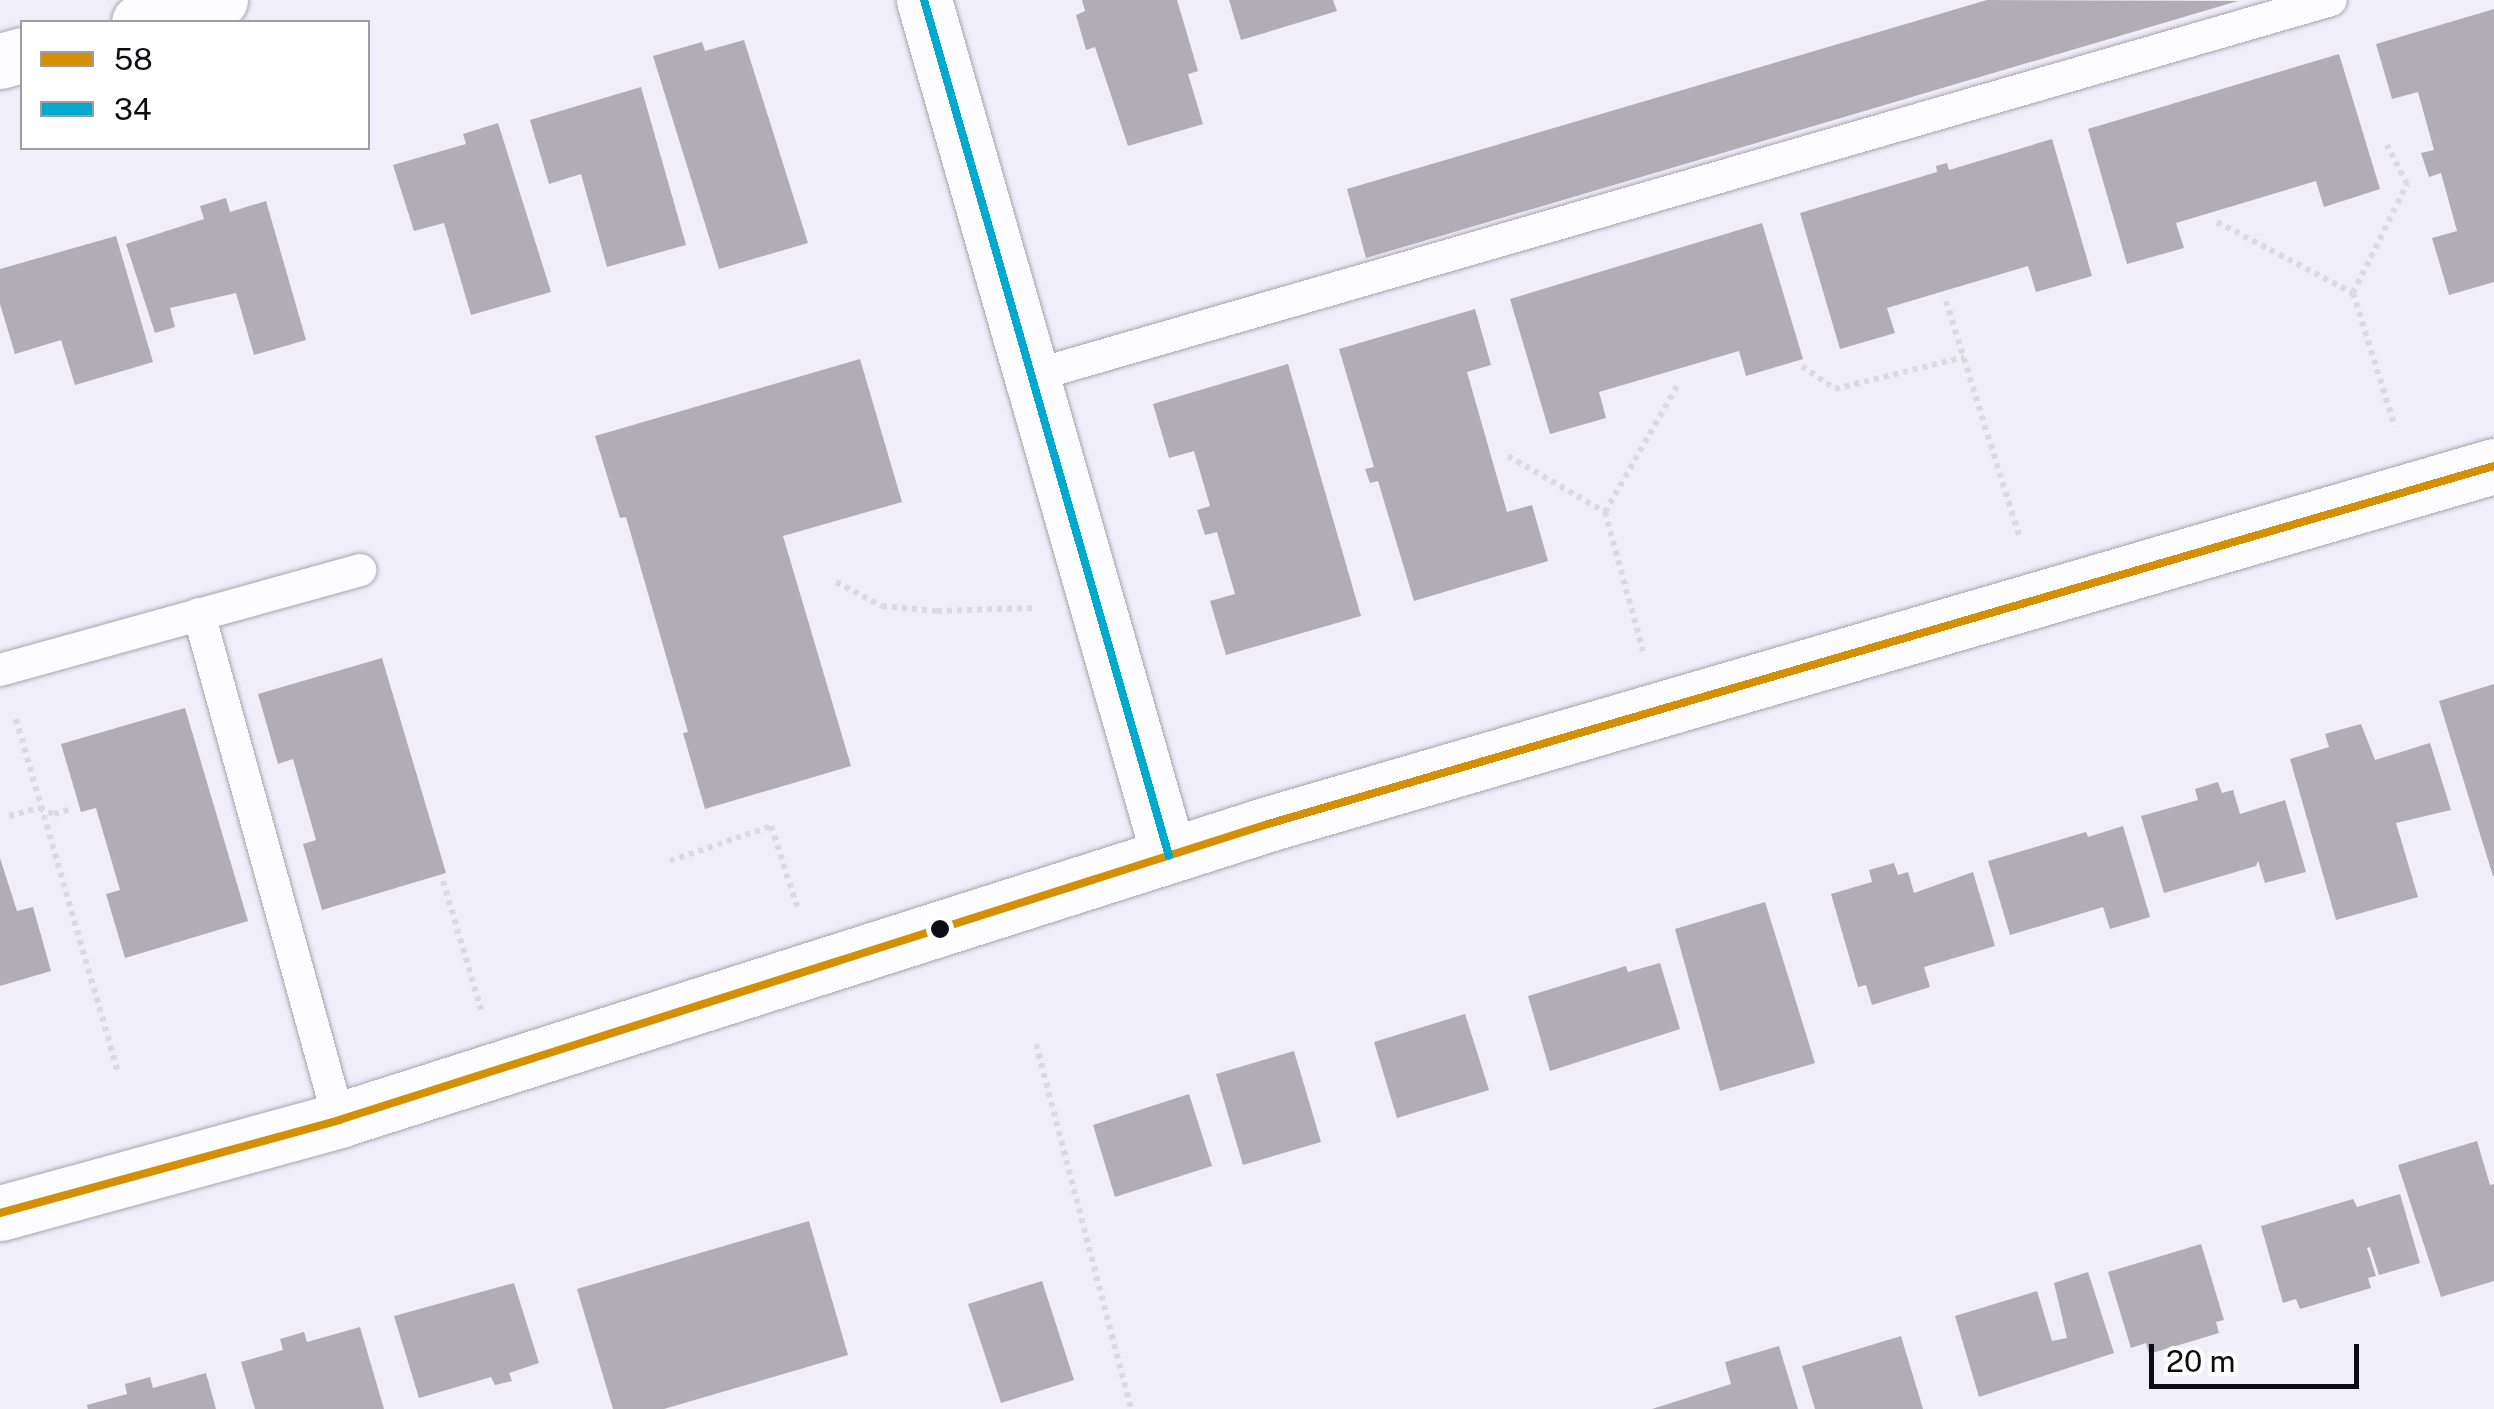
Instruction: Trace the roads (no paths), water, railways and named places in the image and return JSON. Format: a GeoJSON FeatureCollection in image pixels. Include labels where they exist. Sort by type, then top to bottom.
{"type":"FeatureCollection","features":[{"type":"Feature","properties":{"kind":"main road"},"geometry":{"type":"LineString","coordinates":[[146,20],[220,0]]}},
{"type":"Feature","properties":{"kind":"main road"},"geometry":{"type":"LineString","coordinates":[[924,0],[1169,856]]}},
{"type":"Feature","properties":{"kind":"main road"},"geometry":{"type":"LineString","coordinates":[[0,1213],[339,1120],[1169,856],[2494,466]]}},
{"type":"Feature","properties":{"kind":"lane"},"geometry":{"type":"LineString","coordinates":[[1032,376],[2332,0]]}},
{"type":"Feature","properties":{"kind":"lane"},"geometry":{"type":"LineString","coordinates":[[2,670],[360,570]]}},
{"type":"Feature","properties":{"kind":"lane"},"geometry":{"type":"LineString","coordinates":[[199,614],[339,1120]]}}]}
